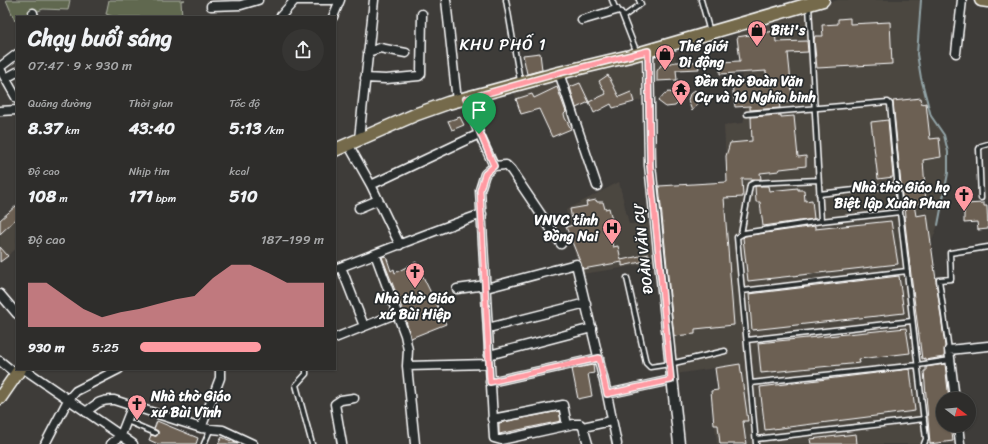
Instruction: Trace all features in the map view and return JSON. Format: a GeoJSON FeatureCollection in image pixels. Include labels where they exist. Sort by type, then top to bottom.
{"type":"FeatureCollection","features":[{"type":"Feature","properties":{"kind":"main road"},"geometry":{"type":"LineString","coordinates":[[336,150],[418,114],[462,100],[559,73],[643,52],[809,2],[823,0]]}},
{"type":"Feature","properties":{"kind":"main road"},"geometry":{"type":"LineString","coordinates":[[981,0],[988,1]]}},
{"type":"Feature","properties":{"kind":"main road"},"geometry":{"type":"LineString","coordinates":[[0,398],[20,371]]}},
{"type":"Feature","properties":{"kind":"street"},"geometry":{"type":"LineString","coordinates":[[281,16],[294,0],[332,0]]}},
{"type":"Feature","properties":{"kind":"street"},"geometry":{"type":"LineString","coordinates":[[333,16],[340,0]]}},
{"type":"Feature","properties":{"kind":"street"},"geometry":{"type":"LineString","coordinates":[[359,139],[374,0]]}},
{"type":"Feature","properties":{"kind":"street"},"geometry":{"type":"LineString","coordinates":[[446,0],[462,100],[494,166]]}},
{"type":"Feature","properties":{"kind":"street"},"geometry":{"type":"LineString","coordinates":[[956,53],[962,0]]}},
{"type":"Feature","properties":{"kind":"street"},"geometry":{"type":"LineString","coordinates":[[211,6],[241,5],[253,1]]}},
{"type":"Feature","properties":{"kind":"street"},"geometry":{"type":"LineString","coordinates":[[582,20],[616,10]]}},
{"type":"Feature","properties":{"kind":"street"},"geometry":{"type":"LineString","coordinates":[[365,78],[386,79],[419,76],[422,74],[422,14]]}},
{"type":"Feature","properties":{"kind":"street"},"geometry":{"type":"LineString","coordinates":[[368,52],[380,48],[406,53]]}},
{"type":"Feature","properties":{"kind":"street","name":"ĐOÀN VĂN CỰ"},"geometry":{"type":"LineString","coordinates":[[643,52],[650,166],[671,380],[679,444]]}},
{"type":"Feature","properties":{"kind":"street"},"geometry":{"type":"LineString","coordinates":[[16,55],[0,68],[16,98]]}},
{"type":"Feature","properties":{"kind":"street"},"geometry":{"type":"LineString","coordinates":[[6,78],[16,73]]}},
{"type":"Feature","properties":{"kind":"street"},"geometry":{"type":"LineString","coordinates":[[559,73],[597,186]]}},
{"type":"Feature","properties":{"kind":"street"},"geometry":{"type":"LineString","coordinates":[[0,111],[16,110]]}},
{"type":"Feature","properties":{"kind":"street"},"geometry":{"type":"LineString","coordinates":[[371,185],[479,134]]}},
{"type":"Feature","properties":{"kind":"street"},"geometry":{"type":"LineString","coordinates":[[348,144],[371,185],[400,245]]}},
{"type":"Feature","properties":{"kind":"street"},"geometry":{"type":"LineString","coordinates":[[561,244],[511,170],[506,165],[494,166],[485,174],[480,190],[494,438],[500,440],[517,440],[578,423],[584,427],[588,444]]}},
{"type":"Feature","properties":{"kind":"street"},"geometry":{"type":"LineString","coordinates":[[359,208],[378,200]]}},
{"type":"Feature","properties":{"kind":"street"},"geometry":{"type":"LineString","coordinates":[[364,326],[338,268],[400,245],[418,236],[482,214]]}},
{"type":"Feature","properties":{"kind":"street"},"geometry":{"type":"LineString","coordinates":[[375,254],[398,313],[408,350],[415,444]]}},
{"type":"Feature","properties":{"kind":"street"},"geometry":{"type":"LineString","coordinates":[[457,289],[486,286],[576,264],[599,358],[617,444]]}},
{"type":"Feature","properties":{"kind":"street"},"geometry":{"type":"LineString","coordinates":[[0,294],[16,313]]}},
{"type":"Feature","properties":{"kind":"street"},"geometry":{"type":"LineString","coordinates":[[488,328],[586,303]]}},
{"type":"Feature","properties":{"kind":"street"},"geometry":{"type":"LineString","coordinates":[[336,338],[398,313]]}},
{"type":"Feature","properties":{"kind":"street"},"geometry":{"type":"LineString","coordinates":[[408,366],[489,360],[592,328]]}},
{"type":"Feature","properties":{"kind":"street"},"geometry":{"type":"LineString","coordinates":[[954,392],[949,350],[988,346]]}},
{"type":"Feature","properties":{"kind":"street"},"geometry":{"type":"LineString","coordinates":[[490,382],[599,358]]}},
{"type":"Feature","properties":{"kind":"street"},"geometry":{"type":"LineString","coordinates":[[0,361],[16,369]]}},
{"type":"Feature","properties":{"kind":"street"},"geometry":{"type":"LineString","coordinates":[[44,444],[68,400],[76,391],[117,370]]}},
{"type":"Feature","properties":{"kind":"street"},"geometry":{"type":"LineString","coordinates":[[201,428],[220,378],[220,370]]}},
{"type":"Feature","properties":{"kind":"street"},"geometry":{"type":"LineString","coordinates":[[20,371],[68,400],[133,444]]}},
{"type":"Feature","properties":{"kind":"street"},"geometry":{"type":"LineString","coordinates":[[607,394],[671,380]]}},
{"type":"Feature","properties":{"kind":"street"},"geometry":{"type":"LineString","coordinates":[[342,444],[335,404],[340,400],[354,398]]}},
{"type":"Feature","properties":{"kind":"street"},"geometry":{"type":"LineString","coordinates":[[86,412],[97,402],[104,399],[114,400],[201,428],[223,430],[253,444]]}},
{"type":"Feature","properties":{"kind":"street"},"geometry":{"type":"LineString","coordinates":[[492,419],[563,405],[567,425]]}},
{"type":"Feature","properties":{"kind":"street"},"geometry":{"type":"LineString","coordinates":[[111,444],[122,436],[132,407]]}},
{"type":"Feature","properties":{"kind":"street"},"geometry":{"type":"LineString","coordinates":[[584,427],[611,421]]}},
{"type":"Feature","properties":{"kind":"street"},"geometry":{"type":"LineString","coordinates":[[959,432],[960,444]]}},
{"type":"Feature","properties":{"kind":"lane"},"geometry":{"type":"LineString","coordinates":[[506,0],[521,84]]}},
{"type":"Feature","properties":{"kind":"lane"},"geometry":{"type":"LineString","coordinates":[[612,0],[616,10],[621,12],[643,52]]}},
{"type":"Feature","properties":{"kind":"lane"},"geometry":{"type":"LineString","coordinates":[[623,16],[641,4],[639,0]]}},
{"type":"Feature","properties":{"kind":"lane"},"geometry":{"type":"LineString","coordinates":[[701,0],[710,33]]}},
{"type":"Feature","properties":{"kind":"lane"},"geometry":{"type":"LineString","coordinates":[[809,2],[821,221]]}},
{"type":"Feature","properties":{"kind":"lane"},"geometry":{"type":"LineString","coordinates":[[747,114],[888,102],[890,104],[900,212],[924,419],[926,439],[924,444]]}},
{"type":"Feature","properties":{"kind":"lane"},"geometry":{"type":"LineString","coordinates":[[981,198],[979,149],[981,146],[988,144]]}},
{"type":"Feature","properties":{"kind":"lane"},"geometry":{"type":"LineString","coordinates":[[756,444],[737,237],[741,234],[750,185],[754,183],[818,180]]}},
{"type":"Feature","properties":{"kind":"lane"},"geometry":{"type":"LineString","coordinates":[[819,194],[898,185]]}},
{"type":"Feature","properties":{"kind":"lane"},"geometry":{"type":"LineString","coordinates":[[741,234],[821,221],[900,212]]}},
{"type":"Feature","properties":{"kind":"lane"},"geometry":{"type":"LineString","coordinates":[[949,350],[939,280],[952,279],[950,253],[988,247]]}},
{"type":"Feature","properties":{"kind":"lane"},"geometry":{"type":"LineString","coordinates":[[742,291],[907,271]]}},
{"type":"Feature","properties":{"kind":"lane"},"geometry":{"type":"LineString","coordinates":[[627,278],[646,363],[650,367],[670,364],[725,351]]}},
{"type":"Feature","properties":{"kind":"lane"},"geometry":{"type":"LineString","coordinates":[[747,340],[912,321]]}},
{"type":"Feature","properties":{"kind":"lane"},"geometry":{"type":"LineString","coordinates":[[750,383],[918,365],[950,360]]}},
{"type":"Feature","properties":{"kind":"lane"},"geometry":{"type":"LineString","coordinates":[[306,370],[306,374],[296,385],[312,444]]}},
{"type":"Feature","properties":{"kind":"lane"},"geometry":{"type":"LineString","coordinates":[[756,439],[924,419]]}},
{"type":"Feature","properties":{"kind":"lane"},"geometry":{"type":"LineString","coordinates":[[127,421],[155,433]]}},
{"type":"Feature","properties":{"kind":"lane"},"geometry":{"type":"LineString","coordinates":[[204,444],[211,428]]}},
{"type":"Feature","properties":{"kind":"shaded area"},"geometry":{"type":"Polygon","coordinates":[[[838,0],[921,0],[917,54],[921,78],[931,116],[944,135],[948,152],[948,173],[943,202],[938,225],[931,243],[951,392],[936,392],[936,432],[956,432],[958,444],[717,444],[711,391],[718,390],[715,368],[675,374],[656,186],[727,182],[724,125],[743,123],[746,112],[736,30],[838,0]]]}},
{"type":"Feature","properties":{"kind":"shaded area","name":"Thế giới Di động"},"geometry":{"type":"Polygon","coordinates":[[[675,48],[677,80],[653,81],[652,54],[675,48]]]}},
{"type":"Feature","properties":{"kind":"shaded area"},"geometry":{"type":"Polygon","coordinates":[[[644,57],[644,99],[613,108],[611,104],[594,113],[589,102],[574,109],[563,76],[644,57]]]}},
{"type":"Feature","properties":{"kind":"shaded area"},"geometry":{"type":"Polygon","coordinates":[[[558,77],[574,127],[552,137],[539,109],[521,114],[513,90],[558,77]]]}},
{"type":"Feature","properties":{"kind":"shaded area","name":"VNVC tỉnh Đồng Nai"},"geometry":{"type":"Polygon","coordinates":[[[619,182],[629,224],[650,223],[654,263],[582,274],[566,227],[570,226],[566,210],[619,182]]]}},
{"type":"Feature","properties":{"kind":"shaded area"},"geometry":{"type":"Polygon","coordinates":[[[16,206],[16,249],[0,262],[0,220],[16,206]]]}},
{"type":"Feature","properties":{"kind":"green space"},"geometry":{"type":"Polygon","coordinates":[[[6,0],[70,0],[68,10],[43,9],[26,16],[16,16],[15,21],[6,0]]]}},
{"type":"Feature","properties":{"kind":"green space"},"geometry":{"type":"Polygon","coordinates":[[[109,0],[185,0],[181,1],[182,16],[111,16],[106,14],[109,0]]]}},
{"type":"Feature","properties":{"kind":"building"},"geometry":{"type":"Polygon","coordinates":[[[850,18],[850,24],[890,22],[892,64],[817,68],[814,40],[815,36],[823,36],[822,25],[838,24],[838,19],[850,18]]]}},
{"type":"Feature","properties":{"kind":"building"},"geometry":{"type":"Polygon","coordinates":[[[775,31],[776,42],[807,41],[808,52],[788,53],[793,102],[779,103],[780,108],[750,110],[750,106],[735,107],[732,84],[767,81],[766,71],[720,74],[720,62],[740,61],[737,37],[775,31]]]}},
{"type":"Feature","properties":{"kind":"building"},"geometry":{"type":"Polygon","coordinates":[[[540,53],[542,70],[527,74],[523,55],[540,53]]]}},
{"type":"Feature","properties":{"kind":"building"},"geometry":{"type":"Polygon","coordinates":[[[676,62],[698,62],[699,69],[676,70],[677,80],[657,81],[657,71],[661,65],[676,62]]]}},
{"type":"Feature","properties":{"kind":"building"},"geometry":{"type":"Polygon","coordinates":[[[608,75],[619,97],[631,92],[634,102],[613,108],[611,104],[594,113],[589,102],[606,94],[599,81],[608,75]]]}},
{"type":"Feature","properties":{"kind":"building"},"geometry":{"type":"Polygon","coordinates":[[[580,83],[589,102],[576,108],[570,87],[580,83]]]}},
{"type":"Feature","properties":{"kind":"building"},"geometry":{"type":"Polygon","coordinates":[[[557,87],[566,112],[564,114],[565,118],[571,129],[552,137],[539,109],[521,114],[516,99],[532,94],[534,98],[557,87]]]}},
{"type":"Feature","properties":{"kind":"building"},"geometry":{"type":"Polygon","coordinates":[[[695,90],[698,95],[699,102],[692,111],[688,100],[690,94],[695,90]]]}},
{"type":"Feature","properties":{"kind":"building"},"geometry":{"type":"Polygon","coordinates":[[[669,92],[677,94],[682,99],[675,106],[666,107],[658,101],[664,94],[669,92]]]}},
{"type":"Feature","properties":{"kind":"building"},"geometry":{"type":"Polygon","coordinates":[[[921,98],[922,104],[926,103],[930,139],[939,138],[941,157],[923,160],[926,203],[914,204],[916,216],[927,214],[945,346],[944,357],[925,360],[925,358],[922,359],[911,275],[904,218],[906,217],[905,205],[903,206],[893,101],[921,98]]]}},
{"type":"Feature","properties":{"kind":"building"},"geometry":{"type":"Polygon","coordinates":[[[781,115],[781,117],[794,116],[798,157],[806,156],[806,166],[760,173],[761,179],[742,179],[743,197],[724,198],[734,325],[695,329],[695,334],[674,336],[659,186],[727,182],[726,156],[730,143],[752,141],[751,117],[781,115]]]}},
{"type":"Feature","properties":{"kind":"building"},"geometry":{"type":"Polygon","coordinates":[[[460,117],[464,125],[452,130],[448,121],[460,117]]]}},
{"type":"Feature","properties":{"kind":"building"},"geometry":{"type":"Polygon","coordinates":[[[888,120],[893,177],[878,179],[871,122],[888,120]]]}},
{"type":"Feature","properties":{"kind":"building"},"geometry":{"type":"Polygon","coordinates":[[[755,186],[768,186],[769,191],[798,188],[798,190],[804,190],[805,201],[812,200],[814,219],[763,226],[760,202],[756,202],[755,186]]]}},
{"type":"Feature","properties":{"kind":"building"},"geometry":{"type":"Polygon","coordinates":[[[596,200],[597,202],[603,202],[605,209],[609,208],[612,220],[607,221],[613,247],[618,246],[621,260],[649,254],[650,260],[622,266],[622,262],[583,269],[566,227],[573,225],[570,209],[587,206],[586,202],[596,200]]]}},
{"type":"Feature","properties":{"kind":"building"},"geometry":{"type":"Polygon","coordinates":[[[984,203],[984,206],[987,206],[988,229],[978,230],[977,222],[964,223],[964,204],[984,203]]]}},
{"type":"Feature","properties":{"kind":"building"},"geometry":{"type":"Polygon","coordinates":[[[16,206],[16,219],[0,234],[0,220],[16,206]]]}},
{"type":"Feature","properties":{"kind":"building"},"geometry":{"type":"Polygon","coordinates":[[[891,221],[898,264],[748,281],[743,238],[745,236],[815,226],[815,229],[891,221]]]}},
{"type":"Feature","properties":{"kind":"building"},"geometry":{"type":"Polygon","coordinates":[[[0,247],[8,256],[0,262],[0,247]]]}},
{"type":"Feature","properties":{"kind":"building","name":"Nhà thờ Giáo xứ Bùi Hiệp"},"geometry":{"type":"Polygon","coordinates":[[[386,256],[391,271],[394,269],[395,273],[416,262],[446,324],[411,338],[403,311],[382,257],[386,256]]]}},
{"type":"Feature","properties":{"kind":"building"},"geometry":{"type":"Polygon","coordinates":[[[899,276],[904,313],[752,330],[749,294],[899,276]]]}},
{"type":"Feature","properties":{"kind":"building"},"geometry":{"type":"Polygon","coordinates":[[[906,328],[910,353],[859,359],[860,363],[761,373],[758,343],[906,328]]]}},
{"type":"Feature","properties":{"kind":"building"},"geometry":{"type":"Polygon","coordinates":[[[740,364],[748,421],[743,421],[746,444],[720,444],[718,425],[714,425],[711,391],[718,390],[715,368],[740,364]]]}},
{"type":"Feature","properties":{"kind":"building"},"geometry":{"type":"Polygon","coordinates":[[[945,364],[948,392],[936,392],[936,432],[952,432],[953,441],[930,444],[924,371],[926,371],[926,367],[945,364]]]}},
{"type":"Feature","properties":{"kind":"building"},"geometry":{"type":"Polygon","coordinates":[[[593,365],[594,373],[588,374],[592,396],[578,399],[572,369],[593,365]]]}},
{"type":"Feature","properties":{"kind":"building"},"geometry":{"type":"Polygon","coordinates":[[[910,369],[915,411],[765,430],[760,387],[910,369]]]}},
{"type":"Feature","properties":{"kind":"building"},"geometry":{"type":"Polygon","coordinates":[[[559,411],[561,421],[499,434],[499,423],[559,411]]]}},
{"type":"Feature","properties":{"kind":"building"},"geometry":{"type":"Polygon","coordinates":[[[157,421],[198,438],[196,444],[158,444],[149,440],[151,435],[156,436],[158,434],[158,431],[154,429],[157,421]]]}},
{"type":"Feature","properties":{"kind":"building"},"geometry":{"type":"Polygon","coordinates":[[[856,434],[857,444],[811,444],[810,439],[856,434]]]}},
{"type":"Feature","properties":{"kind":"building"},"geometry":{"type":"Polygon","coordinates":[[[222,437],[238,444],[218,444],[222,437]]]}},
{"type":"Feature","properties":{"kind":"waterway"},"geometry":{"type":"LineString","coordinates":[[921,0],[917,54],[921,78],[931,116],[944,135],[948,152],[948,173],[938,225]]}},
{"type":"Feature","properties":{"kind":"place","name":"Biti's"},"geometry":{"type":"Point","coordinates":[757,47]}},
{"type":"Feature","properties":{"kind":"place","name":"Thế giới Di động"},"geometry":{"type":"Point","coordinates":[665,71]}},
{"type":"Feature","properties":{"kind":"place","name":"Đền thờ Đoàn Văn Cự và 16 Nghĩa binh"},"geometry":{"type":"Point","coordinates":[681,106]}},
{"type":"Feature","properties":{"kind":"place","name":"Nhà thờ Giáo họ Biệt lập Xuân Phan"},"geometry":{"type":"Point","coordinates":[964,212]}},
{"type":"Feature","properties":{"kind":"place","name":"VNVC tỉnh Đồng Nai"},"geometry":{"type":"Point","coordinates":[612,245]}},
{"type":"Feature","properties":{"kind":"place","name":"Nhà thờ Giáo xứ Bùi Hiệp"},"geometry":{"type":"Point","coordinates":[415,289]}},
{"type":"Feature","properties":{"kind":"place","name":"Nhà thờ Giáo xứ Bùi Vĩnh"},"geometry":{"type":"Point","coordinates":[137,421]}},
{"type":"Feature","properties":{"kind":"district","name":"KHU PHỐ 1"},"geometry":{"type":"Point","coordinates":[503,44]}},
{"type":"Feature","properties":{"kind":"route"},"geometry":{"type":"LineString","coordinates":[[648,51],[650,166],[671,380],[607,394],[599,358],[490,382],[480,190],[485,174],[494,166],[479,134],[466,99],[559,73],[648,51]]}}]}
